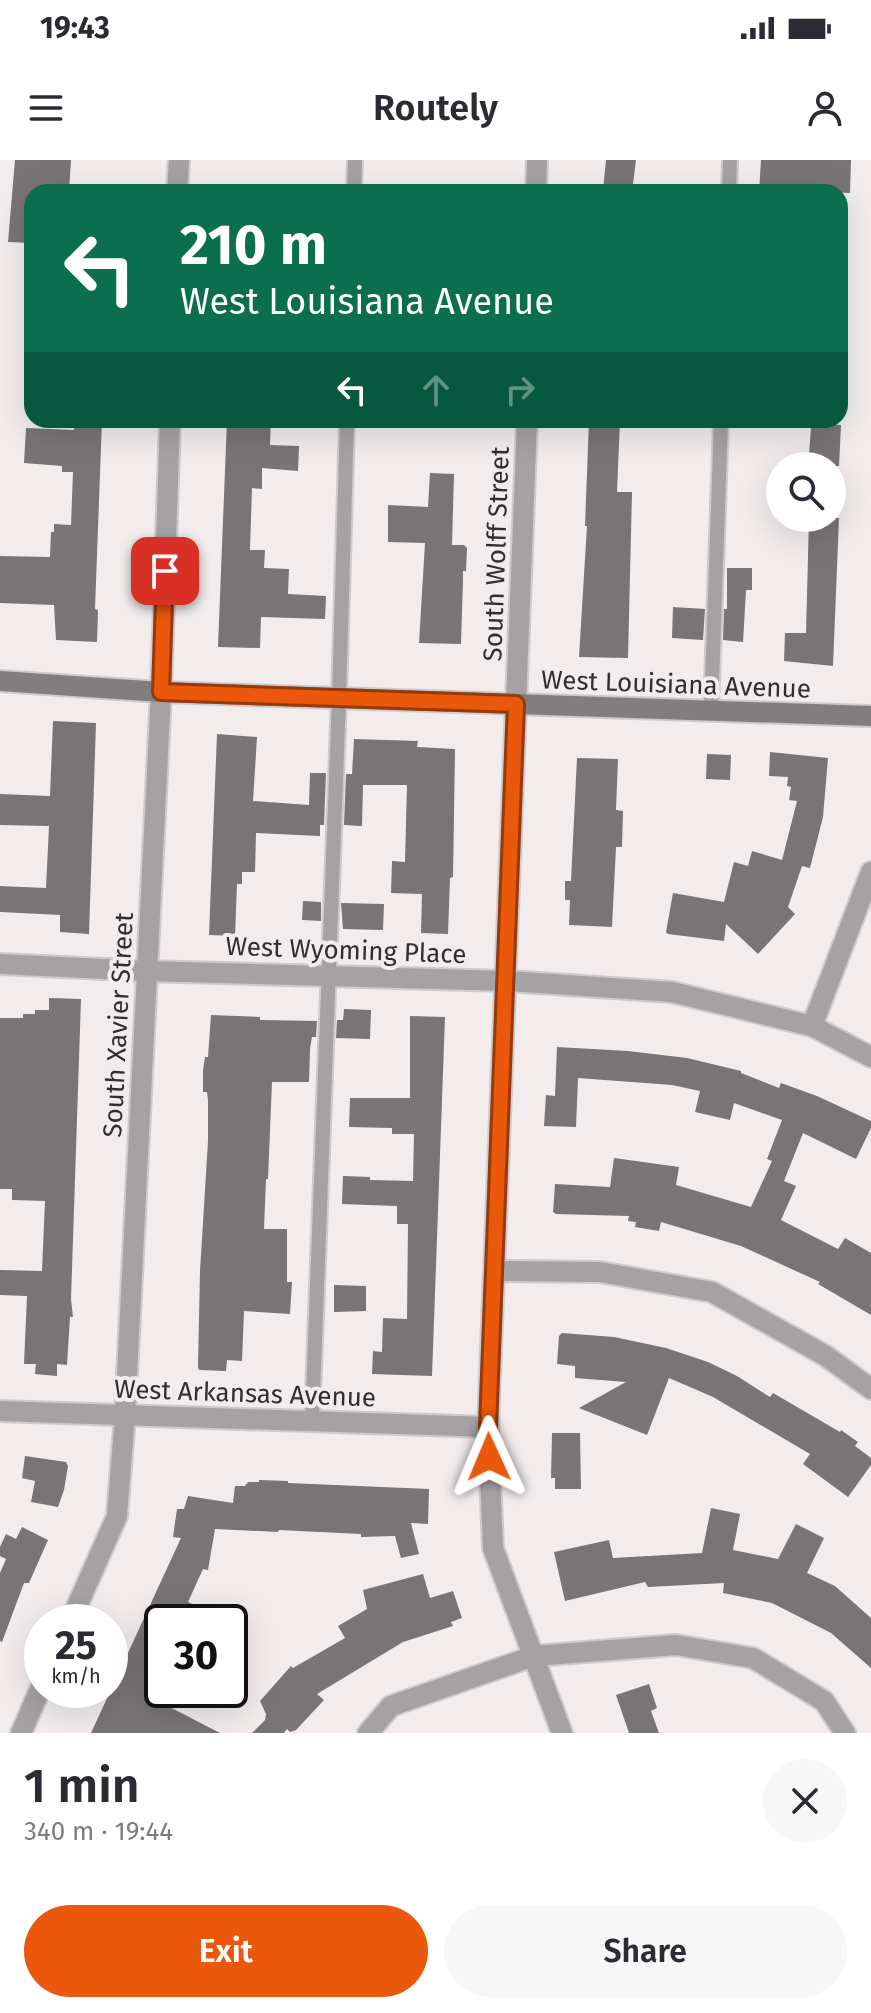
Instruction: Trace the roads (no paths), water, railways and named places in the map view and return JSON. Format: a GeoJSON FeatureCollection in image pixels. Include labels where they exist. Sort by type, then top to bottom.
{"type":"FeatureCollection","features":[{"type":"Feature","properties":{"kind":"street"},"geometry":{"type":"LineString","coordinates":[[178,184],[179,160]]}},
{"type":"Feature","properties":{"kind":"street"},"geometry":{"type":"LineString","coordinates":[[536,184],[537,160]]}},
{"type":"Feature","properties":{"kind":"street","name":"South Xavier Street"},"geometry":{"type":"LineString","coordinates":[[78,1604],[117,1516],[125,1415],[161,692],[170,428]]}},
{"type":"Feature","properties":{"kind":"street","name":"South Wolff Street"},"geometry":{"type":"LineString","coordinates":[[527,428],[488,1427],[493,1548],[562,1733]]}},
{"type":"Feature","properties":{"kind":"street","name":"West Louisiana Avenue"},"geometry":{"type":"LineString","coordinates":[[0,681],[161,692],[871,716]]}},
{"type":"Feature","properties":{"kind":"street"},"geometry":{"type":"LineString","coordinates":[[812,1026],[871,872]]}},
{"type":"Feature","properties":{"kind":"street","name":"West Wyoming Place"},"geometry":{"type":"LineString","coordinates":[[0,964],[507,981],[672,992],[812,1026],[871,1057]]}},
{"type":"Feature","properties":{"kind":"street"},"geometry":{"type":"LineString","coordinates":[[496,1271],[600,1272],[712,1292],[826,1356],[871,1389]]}},
{"type":"Feature","properties":{"kind":"street","name":"West Arkansas Avenue"},"geometry":{"type":"LineString","coordinates":[[0,1411],[488,1427]]}},
{"type":"Feature","properties":{"kind":"street"},"geometry":{"type":"LineString","coordinates":[[368,1733],[391,1706],[534,1656],[676,1645],[753,1658],[824,1701],[845,1733]]}},
{"type":"Feature","properties":{"kind":"street"},"geometry":{"type":"LineString","coordinates":[[21,1733],[32,1708]]}},
{"type":"Feature","properties":{"kind":"lane"},"geometry":{"type":"LineString","coordinates":[[354,184],[355,160]]}},
{"type":"Feature","properties":{"kind":"lane"},"geometry":{"type":"LineString","coordinates":[[729,184],[730,160]]}},
{"type":"Feature","properties":{"kind":"lane"},"geometry":{"type":"LineString","coordinates":[[312,1421],[347,428]]}},
{"type":"Feature","properties":{"kind":"lane"},"geometry":{"type":"LineString","coordinates":[[711,711],[721,428]]}}]}
